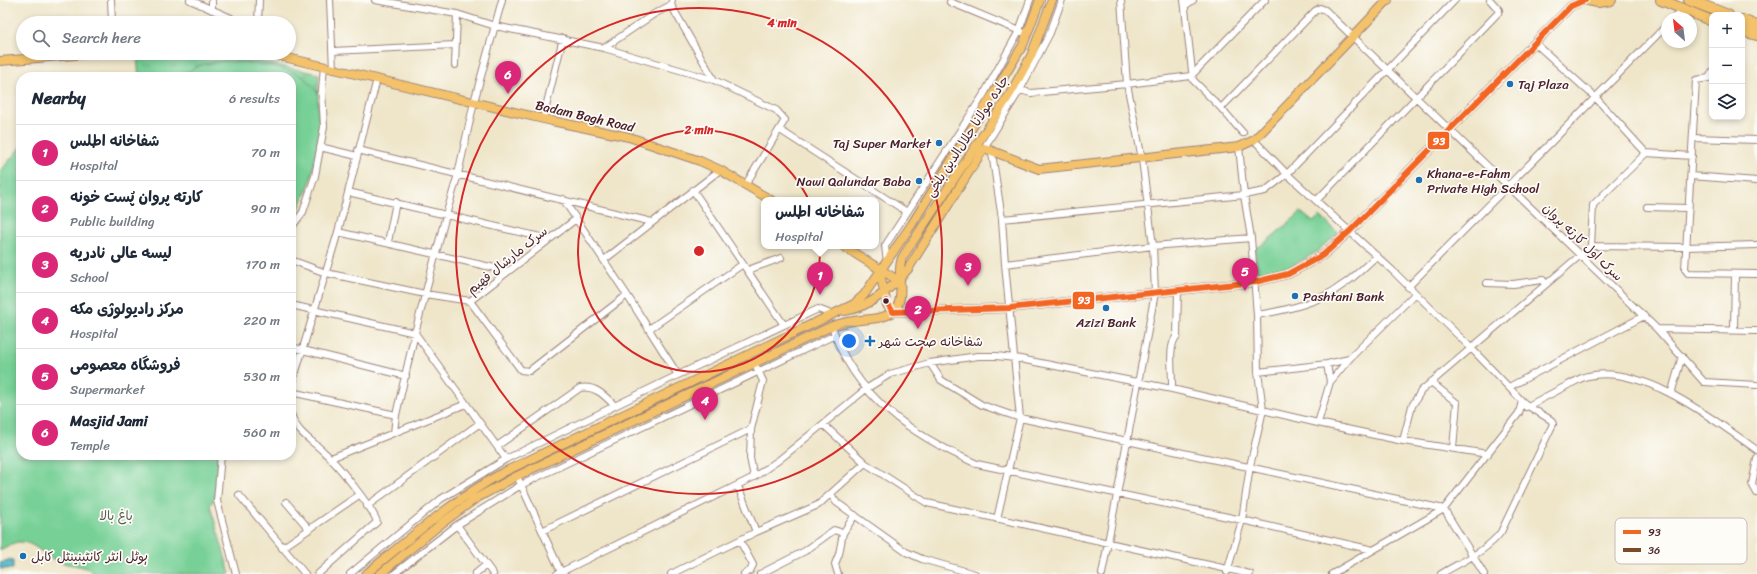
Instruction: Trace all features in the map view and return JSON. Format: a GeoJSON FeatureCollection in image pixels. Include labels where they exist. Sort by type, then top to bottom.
{"type":"FeatureCollection","features":[{"type":"Feature","properties":{"kind":"highway"},"geometry":{"type":"LineString","coordinates":[[1588,0],[1598,2],[1611,0]]}},
{"type":"Feature","properties":{"kind":"highway"},"geometry":{"type":"LineString","coordinates":[[1660,0],[1686,4],[1717,12]]}},
{"type":"Feature","properties":{"kind":"highway"},"geometry":{"type":"LineString","coordinates":[[1686,4],[1709,19]]}},
{"type":"Feature","properties":{"kind":"highway"},"geometry":{"type":"LineString","coordinates":[[1745,21],[1757,26]]}},
{"type":"Feature","properties":{"kind":"highway"},"geometry":{"type":"LineString","coordinates":[[1745,32],[1757,36]]}},
{"type":"Feature","properties":{"kind":"main road","name":"جاده مولانا جلال‌الدین بلخی"},"geometry":{"type":"LineString","coordinates":[[366,574],[446,509],[479,485],[511,468],[854,304],[864,295],[881,272],[1000,83],[1023,45],[1040,0]]}},
{"type":"Feature","properties":{"kind":"main road","name":"جاده مولانا جلال‌الدین بلخی"},"geometry":{"type":"LineString","coordinates":[[893,312],[898,306],[900,296],[899,267],[902,258],[1010,94],[1031,56],[1052,0]]}},
{"type":"Feature","properties":{"kind":"main road"},"geometry":{"type":"LineString","coordinates":[[835,312],[846,312],[862,307],[872,302],[899,281],[984,148],[992,153],[1039,169],[1142,159],[1239,147],[1254,140],[1388,0]]}},
{"type":"Feature","properties":{"kind":"main road"},"geometry":{"type":"LineString","coordinates":[[380,574],[442,523],[475,499],[517,476],[832,326],[883,317],[893,312],[1009,308],[1255,282],[1288,274],[1323,255],[1350,231],[1572,6],[1585,0]]}},
{"type":"Feature","properties":{"kind":"main road"},"geometry":{"type":"LineString","coordinates":[[0,61],[16,60]]}},
{"type":"Feature","properties":{"kind":"main road","name":"Badam Bagh Road"},"geometry":{"type":"LineString","coordinates":[[296,60],[324,66],[334,70],[543,119],[629,137],[700,161],[746,184],[766,197]]}},
{"type":"Feature","properties":{"kind":"main road"},"geometry":{"type":"LineString","coordinates":[[847,249],[881,272],[899,281]]}},
{"type":"Feature","properties":{"kind":"main road"},"geometry":{"type":"LineString","coordinates":[[881,272],[883,292],[887,304],[893,312]]}},
{"type":"Feature","properties":{"kind":"street"},"geometry":{"type":"LineString","coordinates":[[111,0],[112,16]]}},
{"type":"Feature","properties":{"kind":"street"},"geometry":{"type":"LineString","coordinates":[[190,0],[226,16]]}},
{"type":"Feature","properties":{"kind":"street"},"geometry":{"type":"LineString","coordinates":[[212,0],[212,10]]}},
{"type":"Feature","properties":{"kind":"street"},"geometry":{"type":"LineString","coordinates":[[258,16],[259,0]]}},
{"type":"Feature","properties":{"kind":"street"},"geometry":{"type":"LineString","coordinates":[[330,0],[334,70]]}},
{"type":"Feature","properties":{"kind":"street"},"geometry":{"type":"LineString","coordinates":[[375,0],[457,14],[495,26],[563,38],[604,48],[714,80],[776,110],[785,120],[746,184]]}},
{"type":"Feature","properties":{"kind":"street"},"geometry":{"type":"LineString","coordinates":[[394,433],[396,415],[425,294],[458,174],[474,102],[502,0]]}},
{"type":"Feature","properties":{"kind":"street"},"geometry":{"type":"LineString","coordinates":[[887,262],[885,246],[984,94],[1018,31],[1030,0]]}},
{"type":"Feature","properties":{"kind":"street"},"geometry":{"type":"LineString","coordinates":[[984,148],[1020,90],[1050,34],[1062,0]]}},
{"type":"Feature","properties":{"kind":"street"},"geometry":{"type":"LineString","coordinates":[[1102,574],[1155,293],[1153,246],[1142,159],[1127,84],[1121,0]]}},
{"type":"Feature","properties":{"kind":"street"},"geometry":{"type":"LineString","coordinates":[[1193,0],[1185,2],[1191,76],[1197,85],[1221,108],[1243,133]]}},
{"type":"Feature","properties":{"kind":"street"},"geometry":{"type":"LineString","coordinates":[[1020,90],[1031,93],[1191,76],[1265,0]]}},
{"type":"Feature","properties":{"kind":"street"},"geometry":{"type":"LineString","coordinates":[[1002,219],[1244,195],[1265,191],[1287,174],[1455,0]]}},
{"type":"Feature","properties":{"kind":"street"},"geometry":{"type":"LineString","coordinates":[[1317,200],[1498,13],[1499,10],[1490,0]]}},
{"type":"Feature","properties":{"kind":"street"},"geometry":{"type":"LineString","coordinates":[[604,48],[672,2],[714,80]]}},
{"type":"Feature","properties":{"kind":"street"},"geometry":{"type":"LineString","coordinates":[[950,2],[1027,34]]}},
{"type":"Feature","properties":{"kind":"street"},"geometry":{"type":"LineString","coordinates":[[1679,12],[1686,4]]}},
{"type":"Feature","properties":{"kind":"street","name":"سرک اول کارته پروان"},"geometry":{"type":"LineString","coordinates":[[1221,108],[1315,11],[1320,8],[1325,10],[1658,329],[1704,382],[1757,385]]}},
{"type":"Feature","properties":{"kind":"street"},"geometry":{"type":"LineString","coordinates":[[455,65],[457,14]]}},
{"type":"Feature","properties":{"kind":"street"},"geometry":{"type":"LineString","coordinates":[[1408,286],[1661,31]]}},
{"type":"Feature","properties":{"kind":"street"},"geometry":{"type":"LineString","coordinates":[[543,119],[563,38]]}},
{"type":"Feature","properties":{"kind":"street"},"geometry":{"type":"LineString","coordinates":[[1535,43],[1596,98],[1646,153],[1692,156]]}},
{"type":"Feature","properties":{"kind":"street"},"geometry":{"type":"LineString","coordinates":[[332,51],[455,45]]}},
{"type":"Feature","properties":{"kind":"street"},"geometry":{"type":"LineString","coordinates":[[296,221],[303,212],[315,176],[324,127],[322,90],[324,66]]}},
{"type":"Feature","properties":{"kind":"street"},"geometry":{"type":"LineString","coordinates":[[1709,78],[1696,80],[1691,176],[1685,247],[1686,272],[1757,274]]}},
{"type":"Feature","properties":{"kind":"street"},"geometry":{"type":"LineString","coordinates":[[296,371],[338,232],[377,79]]}},
{"type":"Feature","properties":{"kind":"street"},"geometry":{"type":"LineString","coordinates":[[780,130],[907,212]]}},
{"type":"Feature","properties":{"kind":"street"},"geometry":{"type":"LineString","coordinates":[[1693,138],[1757,140]]}},
{"type":"Feature","properties":{"kind":"street"},"geometry":{"type":"LineString","coordinates":[[1254,140],[1287,174],[1317,200],[1408,286],[1471,348],[1522,402],[1551,420],[1553,424],[1552,429],[1501,532],[1473,555],[1441,574]]}},
{"type":"Feature","properties":{"kind":"street"},"geometry":{"type":"LineString","coordinates":[[1227,572],[1242,520],[1250,466],[1263,410],[1258,372],[1257,315],[1251,238],[1244,195],[1239,147]]}},
{"type":"Feature","properties":{"kind":"street"},"geometry":{"type":"LineString","coordinates":[[320,148],[358,153],[458,174],[652,222]]}},
{"type":"Feature","properties":{"kind":"street"},"geometry":{"type":"LineString","coordinates":[[992,153],[1002,219],[1020,418],[997,519]]}},
{"type":"Feature","properties":{"kind":"street"},"geometry":{"type":"LineString","coordinates":[[1403,441],[1412,406],[1421,391],[1591,246],[1593,205],[1646,153]]}},
{"type":"Feature","properties":{"kind":"street"},"geometry":{"type":"LineString","coordinates":[[604,260],[720,170]]}},
{"type":"Feature","properties":{"kind":"street"},"geometry":{"type":"LineString","coordinates":[[1691,176],[1757,181]]}},
{"type":"Feature","properties":{"kind":"street"},"geometry":{"type":"LineString","coordinates":[[693,190],[784,325]]}},
{"type":"Feature","properties":{"kind":"street"},"geometry":{"type":"LineString","coordinates":[[348,192],[549,239]]}},
{"type":"Feature","properties":{"kind":"street"},"geometry":{"type":"LineString","coordinates":[[563,199],[678,375]]}},
{"type":"Feature","properties":{"kind":"street"},"geometry":{"type":"LineString","coordinates":[[388,242],[396,202]]}},
{"type":"Feature","properties":{"kind":"street"},"geometry":{"type":"LineString","coordinates":[[1647,207],[1688,208]]}},
{"type":"Feature","properties":{"kind":"street","name":"سرک مارشال فهیم"},"geometry":{"type":"LineString","coordinates":[[576,219],[470,301],[520,370],[529,371],[627,295]]}},
{"type":"Feature","properties":{"kind":"street"},"geometry":{"type":"LineString","coordinates":[[338,232],[388,242],[508,271]]}},
{"type":"Feature","properties":{"kind":"street"},"geometry":{"type":"LineString","coordinates":[[1005,264],[1153,246],[1251,238]]}},
{"type":"Feature","properties":{"kind":"street"},"geometry":{"type":"LineString","coordinates":[[1591,246],[1757,246]]}},
{"type":"Feature","properties":{"kind":"street"},"geometry":{"type":"LineString","coordinates":[[1257,315],[1312,302],[1343,285],[1377,256]]}},
{"type":"Feature","properties":{"kind":"street"},"geometry":{"type":"LineString","coordinates":[[748,270],[781,258]]}},
{"type":"Feature","properties":{"kind":"street"},"geometry":{"type":"LineString","coordinates":[[296,262],[326,273],[425,294],[470,301]]}},
{"type":"Feature","properties":{"kind":"street"},"geometry":{"type":"LineString","coordinates":[[648,328],[743,264]]}},
{"type":"Feature","properties":{"kind":"street"},"geometry":{"type":"LineString","coordinates":[[1734,330],[1735,274]]}},
{"type":"Feature","properties":{"kind":"street"},"geometry":{"type":"LineString","coordinates":[[1487,284],[1513,284],[1543,280],[1546,284]]}},
{"type":"Feature","properties":{"kind":"street"},"geometry":{"type":"LineString","coordinates":[[1172,389],[1173,375],[1171,363],[1173,340],[1177,336],[1178,290]]}},
{"type":"Feature","properties":{"kind":"street"},"geometry":{"type":"LineString","coordinates":[[1318,423],[1330,382],[1349,359],[1415,294]]}},
{"type":"Feature","properties":{"kind":"street"},"geometry":{"type":"LineString","coordinates":[[296,306],[416,333],[506,459]]}},
{"type":"Feature","properties":{"kind":"street"},"geometry":{"type":"LineString","coordinates":[[350,574],[441,499],[506,459],[614,405],[818,309],[835,312]]}},
{"type":"Feature","properties":{"kind":"street"},"geometry":{"type":"LineString","coordinates":[[1509,387],[1644,316]]}},
{"type":"Feature","properties":{"kind":"street"},"geometry":{"type":"LineString","coordinates":[[832,326],[835,336],[851,370],[866,389],[906,426],[942,448],[977,464],[1242,520],[1373,550]]}},
{"type":"Feature","properties":{"kind":"street"},"geometry":{"type":"LineString","coordinates":[[1658,329],[1757,330]]}},
{"type":"Feature","properties":{"kind":"street"},"geometry":{"type":"LineString","coordinates":[[394,574],[456,525],[521,485],[835,336]]}},
{"type":"Feature","properties":{"kind":"street"},"geometry":{"type":"LineString","coordinates":[[296,348],[406,376]]}},
{"type":"Feature","properties":{"kind":"street"},"geometry":{"type":"LineString","coordinates":[[517,476],[562,572],[754,477],[779,460],[866,389],[890,374],[930,363],[978,356],[1015,358],[1172,389],[1403,441],[1488,454]]}},
{"type":"Feature","properties":{"kind":"street"},"geometry":{"type":"LineString","coordinates":[[1671,394],[1682,356]]}},
{"type":"Feature","properties":{"kind":"street"},"geometry":{"type":"LineString","coordinates":[[1258,372],[1327,364],[1349,359]]}},
{"type":"Feature","properties":{"kind":"street"},"geometry":{"type":"LineString","coordinates":[[754,362],[763,381],[751,429],[750,458],[754,477]]}},
{"type":"Feature","properties":{"kind":"street"},"geometry":{"type":"LineString","coordinates":[[930,363],[941,380],[982,405],[1020,418],[1250,466],[1444,509],[1484,574]]}},
{"type":"Feature","properties":{"kind":"street"},"geometry":{"type":"LineString","coordinates":[[1327,364],[1330,382]]}},
{"type":"Feature","properties":{"kind":"street"},"geometry":{"type":"LineString","coordinates":[[1519,412],[1586,376],[1613,374],[1638,380],[1671,394],[1711,418],[1757,450]]}},
{"type":"Feature","properties":{"kind":"street"},"geometry":{"type":"LineString","coordinates":[[1431,382],[1457,403],[1452,448]]}},
{"type":"Feature","properties":{"kind":"street"},"geometry":{"type":"LineString","coordinates":[[497,446],[580,388],[588,387],[598,391],[614,405]]}},
{"type":"Feature","properties":{"kind":"street"},"geometry":{"type":"LineString","coordinates":[[296,393],[396,415]]}},
{"type":"Feature","properties":{"kind":"street"},"geometry":{"type":"LineString","coordinates":[[1332,574],[1444,509],[1519,412],[1522,402]]}},
{"type":"Feature","properties":{"kind":"street"},"geometry":{"type":"LineString","coordinates":[[331,458],[466,404]]}},
{"type":"Feature","properties":{"kind":"street"},"geometry":{"type":"LineString","coordinates":[[367,506],[480,423]]}},
{"type":"Feature","properties":{"kind":"street"},"geometry":{"type":"LineString","coordinates":[[822,424],[865,463],[927,503],[1227,572],[1250,574]]}},
{"type":"Feature","properties":{"kind":"street"},"geometry":{"type":"LineString","coordinates":[[296,426],[298,431],[331,458],[376,519],[376,524],[318,574]]}},
{"type":"Feature","properties":{"kind":"street"},"geometry":{"type":"LineString","coordinates":[[542,531],[751,429]]}},
{"type":"Feature","properties":{"kind":"street"},"geometry":{"type":"LineString","coordinates":[[1757,459],[1752,484],[1757,493]]}},
{"type":"Feature","properties":{"kind":"street"},"geometry":{"type":"LineString","coordinates":[[221,460],[217,501],[236,574]]}},
{"type":"Feature","properties":{"kind":"street"},"geometry":{"type":"LineString","coordinates":[[671,574],[756,532],[818,504],[865,463]]}},
{"type":"Feature","properties":{"kind":"street"},"geometry":{"type":"LineString","coordinates":[[738,486],[756,532]]}},
{"type":"Feature","properties":{"kind":"street"},"geometry":{"type":"LineString","coordinates":[[831,494],[836,502],[906,552],[922,559],[975,574]]}},
{"type":"Feature","properties":{"kind":"street"},"geometry":{"type":"LineString","coordinates":[[239,495],[305,574]]}},
{"type":"Feature","properties":{"kind":"street"},"geometry":{"type":"LineString","coordinates":[[282,548],[359,495]]}},
{"type":"Feature","properties":{"kind":"street"},"geometry":{"type":"LineString","coordinates":[[286,502],[309,529]]}},
{"type":"Feature","properties":{"kind":"street"},"geometry":{"type":"LineString","coordinates":[[838,574],[835,564],[839,554],[843,533],[855,515]]}},
{"type":"Feature","properties":{"kind":"street"},"geometry":{"type":"LineString","coordinates":[[456,525],[494,574]]}},
{"type":"Feature","properties":{"kind":"street"},"geometry":{"type":"LineString","coordinates":[[760,574],[805,551],[834,530],[843,533]]}},
{"type":"Feature","properties":{"kind":"street"},"geometry":{"type":"LineString","coordinates":[[740,541],[753,564],[753,567],[749,573]]}},
{"type":"Feature","properties":{"kind":"street"},"geometry":{"type":"LineString","coordinates":[[475,574],[486,565]]}},
{"type":"Feature","properties":{"kind":"green space"},"geometry":{"type":"Polygon","coordinates":[[[137,60],[253,60],[319,74],[318,93],[302,76],[296,75],[296,72],[265,72],[201,65],[186,72],[138,72],[137,60]]]}},
{"type":"Feature","properties":{"kind":"green space"},"geometry":{"type":"Polygon","coordinates":[[[222,61],[241,62],[276,67],[293,72],[186,72],[201,65],[222,61]]]}},
{"type":"Feature","properties":{"kind":"green space"},"geometry":{"type":"Polygon","coordinates":[[[296,73],[303,77],[318,93],[320,137],[310,183],[296,215],[296,73]]]}},
{"type":"Feature","properties":{"kind":"green space","name":"باغ بالا"},"geometry":{"type":"Polygon","coordinates":[[[16,152],[16,460],[219,460],[215,498],[210,505],[230,574],[95,574],[86,568],[65,564],[55,560],[24,542],[15,543],[0,550],[0,172],[16,152]]]}},
{"type":"Feature","properties":{"kind":"green space"},"geometry":{"type":"Polygon","coordinates":[[[1301,212],[1313,222],[1320,216],[1338,233],[1315,253],[1286,269],[1257,276],[1255,249],[1266,242],[1301,212]]]}},
{"type":"Feature","properties":{"kind":"water"},"geometry":{"type":"Polygon","coordinates":[[[10,559],[13,560],[13,569],[0,569],[0,563],[10,559]]]}},
{"type":"Feature","properties":{"kind":"transit line","name":"93"},"geometry":{"type":"LineString","coordinates":[[886,301],[893,312],[1009,308],[1255,282],[1288,274],[1323,255],[1350,231],[1571,6],[1585,0]]}},
{"type":"Feature","properties":{"kind":"place","name":"Taj Plaza"},"geometry":{"type":"Point","coordinates":[1510,84]}},
{"type":"Feature","properties":{"kind":"place","name":"Masjid Jami"},"geometry":{"type":"Point","coordinates":[508,94]}},
{"type":"Feature","properties":{"kind":"place","name":"Taj Super Market"},"geometry":{"type":"Point","coordinates":[939,143]}},
{"type":"Feature","properties":{"kind":"place","name":"Khana-e-Fahm Private High School"},"geometry":{"type":"Point","coordinates":[1419,180]}},
{"type":"Feature","properties":{"kind":"place","name":"Nawi Qalundar Baba"},"geometry":{"type":"Point","coordinates":[919,181]}},
{"type":"Feature","properties":{"kind":"place","name":"لیسه عالی نادریه"},"geometry":{"type":"Point","coordinates":[968,286]}},
{"type":"Feature","properties":{"kind":"place","name":"فروشگاه معصومی"},"geometry":{"type":"Point","coordinates":[1245,291]}},
{"type":"Feature","properties":{"kind":"place","name":"شفاخانه اطلس"},"geometry":{"type":"Point","coordinates":[820,295]}},
{"type":"Feature","properties":{"kind":"place","name":"Pashtani Bank"},"geometry":{"type":"Point","coordinates":[1295,296]}},
{"type":"Feature","properties":{"kind":"place","name":"Azizi Bank"},"geometry":{"type":"Point","coordinates":[1106,308]}},
{"type":"Feature","properties":{"kind":"place","name":"کارته پروان پُست خونه"},"geometry":{"type":"Point","coordinates":[918,329]}},
{"type":"Feature","properties":{"kind":"place","name":"شفاخانه صحت شهر"},"geometry":{"type":"Point","coordinates":[870,341]}},
{"type":"Feature","properties":{"kind":"place","name":"مرکز رادیولوژی مکه"},"geometry":{"type":"Point","coordinates":[705,420]}},
{"type":"Feature","properties":{"kind":"place","name":"ہوٹل انٹر کانٹینینٹل کابل"},"geometry":{"type":"Point","coordinates":[23,556]}}]}
